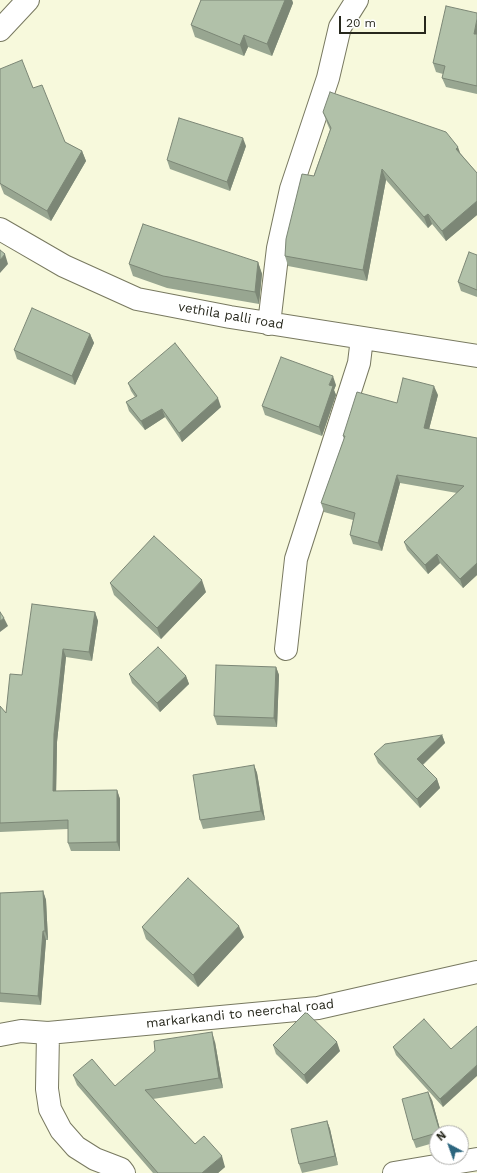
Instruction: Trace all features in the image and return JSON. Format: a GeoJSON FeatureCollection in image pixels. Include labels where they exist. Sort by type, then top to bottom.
{"type":"FeatureCollection","features":[{"type":"Feature","properties":{"kind":"street"},"geometry":{"type":"LineString","coordinates":[[0,30],[28,0]]}},
{"type":"Feature","properties":{"kind":"street"},"geometry":{"type":"LineString","coordinates":[[269,324],[278,248],[291,188],[328,78],[340,27],[357,0]]}},
{"type":"Feature","properties":{"kind":"street","name":"vethila palli road"},"geometry":{"type":"LineString","coordinates":[[0,229],[64,266],[137,299],[269,324],[430,347],[477,356]]}},
{"type":"Feature","properties":{"kind":"street"},"geometry":{"type":"LineString","coordinates":[[286,649],[296,559],[359,363],[362,338]]}},
{"type":"Feature","properties":{"kind":"street","name":"markarkandi to neerchal road"},"geometry":{"type":"LineString","coordinates":[[0,1035],[21,1030],[48,1033],[318,1008],[477,972]]}},
{"type":"Feature","properties":{"kind":"street"},"geometry":{"type":"LineString","coordinates":[[48,1033],[47,1089],[50,1109],[61,1130],[76,1148],[95,1159],[121,1169],[124,1173]]}},
{"type":"Feature","properties":{"kind":"street"},"geometry":{"type":"LineString","coordinates":[[394,1173],[477,1159]]}},
{"type":"Feature","properties":{"kind":"building"},"geometry":{"type":"Polygon","coordinates":[[[201,0],[285,0],[267,44],[244,35],[240,45],[191,25],[201,0]]]}},
{"type":"Feature","properties":{"kind":"building"},"geometry":{"type":"Polygon","coordinates":[[[446,6],[477,13],[474,34],[477,34],[477,86],[442,78],[445,66],[433,63],[446,6]]]}},
{"type":"Feature","properties":{"kind":"building"},"geometry":{"type":"Polygon","coordinates":[[[22,60],[33,88],[42,85],[65,142],[82,151],[47,211],[0,183],[0,69],[22,60]]]}},
{"type":"Feature","properties":{"kind":"building"},"geometry":{"type":"Polygon","coordinates":[[[330,92],[446,132],[458,147],[456,149],[477,173],[477,201],[442,231],[428,214],[424,217],[382,169],[363,270],[285,256],[286,239],[302,174],[314,176],[331,128],[323,112],[330,92]]]}},
{"type":"Feature","properties":{"kind":"building"},"geometry":{"type":"Polygon","coordinates":[[[179,118],[243,138],[227,182],[167,160],[179,118]]]}},
{"type":"Feature","properties":{"kind":"building"},"geometry":{"type":"Polygon","coordinates":[[[143,224],[258,262],[255,292],[163,276],[129,264],[143,224]]]}},
{"type":"Feature","properties":{"kind":"building"},"geometry":{"type":"Polygon","coordinates":[[[0,250],[5,254],[0,260],[0,250]]]}},
{"type":"Feature","properties":{"kind":"building"},"geometry":{"type":"Polygon","coordinates":[[[469,252],[477,255],[477,290],[458,282],[469,252]]]}},
{"type":"Feature","properties":{"kind":"building"},"geometry":{"type":"Polygon","coordinates":[[[32,308],[90,334],[72,376],[14,350],[32,308]]]}},
{"type":"Feature","properties":{"kind":"building"},"geometry":{"type":"Polygon","coordinates":[[[175,343],[218,398],[179,433],[162,409],[141,421],[126,402],[137,396],[128,383],[175,343]]]}},
{"type":"Feature","properties":{"kind":"building"},"geometry":{"type":"Polygon","coordinates":[[[281,357],[333,376],[329,385],[333,386],[319,427],[262,406],[281,357]]]}},
{"type":"Feature","properties":{"kind":"building"},"geometry":{"type":"Polygon","coordinates":[[[403,378],[434,386],[424,428],[477,438],[477,563],[460,579],[437,554],[425,565],[404,542],[464,486],[397,475],[378,543],[350,535],[355,513],[321,503],[345,436],[343,436],[357,392],[397,403],[403,378]]]}},
{"type":"Feature","properties":{"kind":"building"},"geometry":{"type":"Polygon","coordinates":[[[154,536],[202,580],[157,628],[110,583],[154,536]]]}},
{"type":"Feature","properties":{"kind":"building"},"geometry":{"type":"Polygon","coordinates":[[[32,604],[95,612],[89,652],[63,649],[54,734],[53,791],[117,790],[117,842],[68,843],[68,820],[0,823],[0,706],[6,713],[10,674],[22,675],[32,604]]]}},
{"type":"Feature","properties":{"kind":"building"},"geometry":{"type":"Polygon","coordinates":[[[0,612],[4,618],[0,621],[0,612]]]}},
{"type":"Feature","properties":{"kind":"building"},"geometry":{"type":"Polygon","coordinates":[[[158,647],[186,676],[157,703],[129,674],[158,647]]]}},
{"type":"Feature","properties":{"kind":"building"},"geometry":{"type":"Polygon","coordinates":[[[216,665],[276,667],[274,718],[214,716],[216,665]]]}},
{"type":"Feature","properties":{"kind":"building"},"geometry":{"type":"Polygon","coordinates":[[[442,735],[417,759],[437,779],[417,799],[374,754],[385,744],[442,735]]]}},
{"type":"Feature","properties":{"kind":"building"},"geometry":{"type":"Polygon","coordinates":[[[254,765],[261,811],[200,820],[193,775],[254,765]]]}},
{"type":"Feature","properties":{"kind":"building"},"geometry":{"type":"Polygon","coordinates":[[[188,878],[239,926],[193,975],[142,927],[188,878]]]}},
{"type":"Feature","properties":{"kind":"building"},"geometry":{"type":"Polygon","coordinates":[[[43,891],[45,931],[43,931],[38,996],[0,993],[0,893],[43,891]]]}},
{"type":"Feature","properties":{"kind":"building"},"geometry":{"type":"Polygon","coordinates":[[[305,1013],[307,1013],[337,1042],[304,1075],[273,1045],[305,1013]]]}},
{"type":"Feature","properties":{"kind":"building"},"geometry":{"type":"Polygon","coordinates":[[[424,1019],[451,1049],[477,1026],[477,1065],[440,1099],[393,1047],[424,1019]]]}},
{"type":"Feature","properties":{"kind":"building"},"geometry":{"type":"Polygon","coordinates":[[[212,1032],[219,1078],[145,1090],[195,1144],[204,1136],[222,1156],[202,1173],[158,1173],[73,1075],[92,1059],[115,1086],[155,1051],[154,1041],[212,1032]]]}},
{"type":"Feature","properties":{"kind":"building"},"geometry":{"type":"Polygon","coordinates":[[[428,1092],[438,1125],[429,1125],[429,1135],[413,1140],[402,1099],[428,1092]]]}},
{"type":"Feature","properties":{"kind":"building"},"geometry":{"type":"Polygon","coordinates":[[[327,1121],[335,1156],[299,1164],[291,1129],[327,1121]]]}}]}
